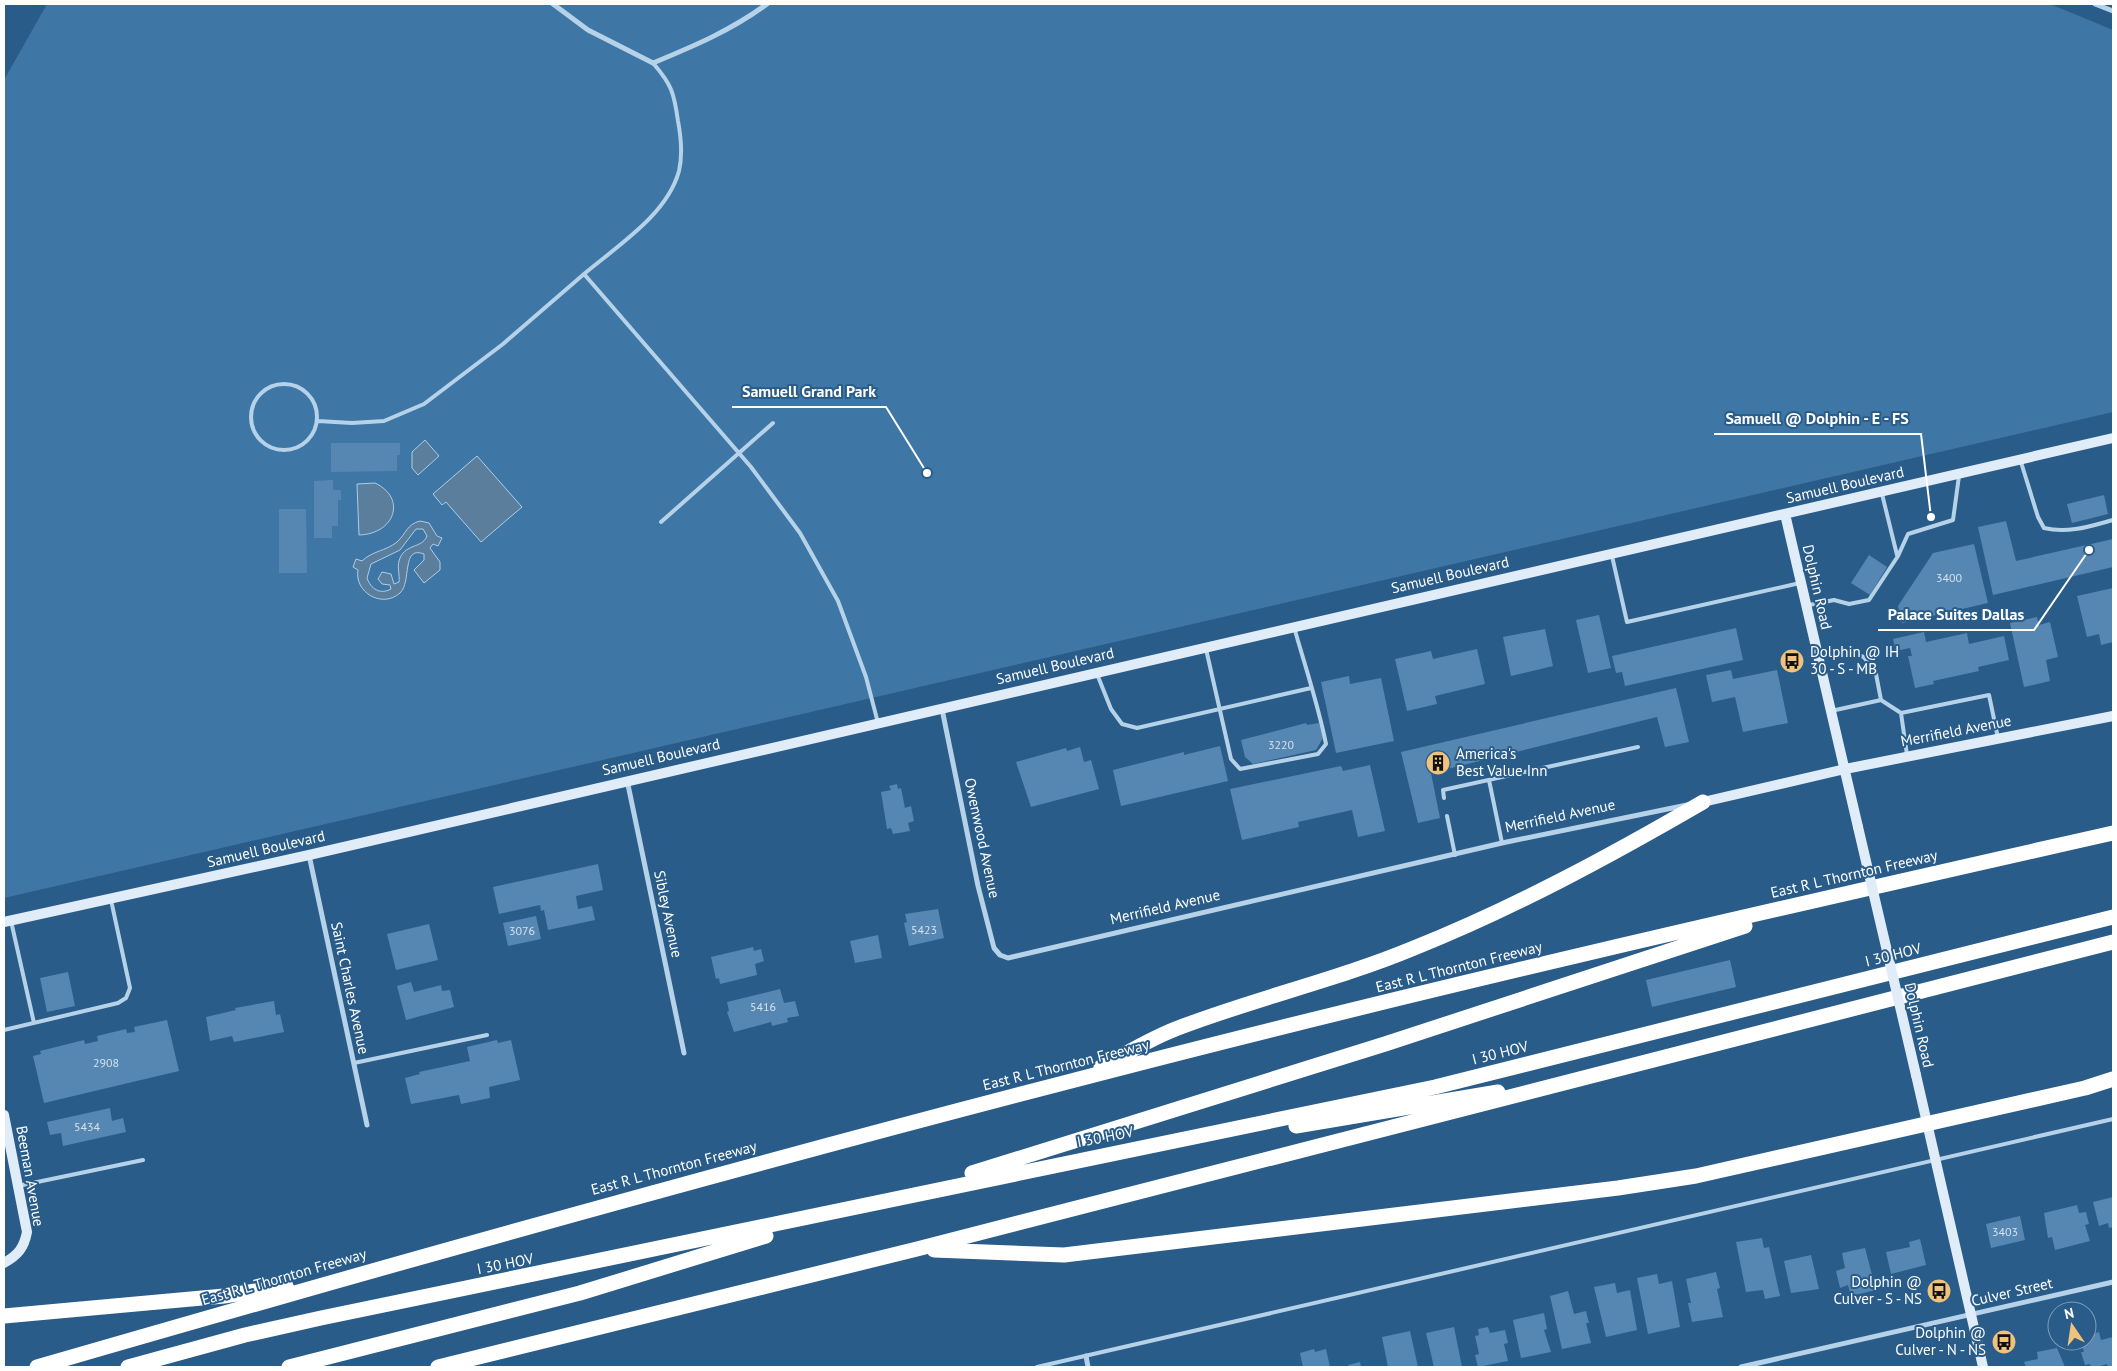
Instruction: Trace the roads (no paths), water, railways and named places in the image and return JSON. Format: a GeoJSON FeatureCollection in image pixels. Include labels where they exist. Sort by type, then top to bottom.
{"type":"FeatureCollection","features":[{"type":"Feature","properties":{"kind":"highway"},"geometry":{"type":"LineString","coordinates":[[1077,1079],[1177,1028],[1320,982],[1414,948],[1502,909],[1637,840],[1703,802]]}},
{"type":"Feature","properties":{"kind":"highway","name":"East R L Thornton Freeway"},"geometry":{"type":"LineString","coordinates":[[37,1367],[365,1271],[627,1198],[1077,1079],[1435,990],[1847,893],[2113,833]]}},
{"type":"Feature","properties":{"kind":"highway"},"geometry":{"type":"LineString","coordinates":[[890,1198],[1384,1044],[1847,893]]}},
{"type":"Feature","properties":{"kind":"highway","name":"I 30 HOV"},"geometry":{"type":"LineString","coordinates":[[128,1367],[217,1342],[320,1318],[731,1235],[890,1198],[1435,1087],[2113,917]]}},
{"type":"Feature","properties":{"kind":"highway"},"geometry":{"type":"LineString","coordinates":[[438,1367],[917,1249],[1606,1074],[2113,942]]}},
{"type":"Feature","properties":{"kind":"highway"},"geometry":{"type":"LineString","coordinates":[[890,1198],[1179,1146],[1606,1074]]}},
{"type":"Feature","properties":{"kind":"highway"},"geometry":{"type":"LineString","coordinates":[[917,1249],[1064,1255],[1608,1189],[1696,1176],[2084,1088],[2113,1079]]}},
{"type":"Feature","properties":{"kind":"highway","name":"I 30 HOV"},"geometry":{"type":"LineString","coordinates":[[289,1367],[580,1294],[890,1198]]}},
{"type":"Feature","properties":{"kind":"highway"},"geometry":{"type":"LineString","coordinates":[[4,1316],[224,1296],[365,1271]]}},
{"type":"Feature","properties":{"kind":"main road","name":"Samuell Boulevard"},"geometry":{"type":"LineString","coordinates":[[7,922],[309,855],[2113,438]]}},
{"type":"Feature","properties":{"kind":"main road","name":"Dolphin Road"},"geometry":{"type":"LineString","coordinates":[[1785,514],[1983,1367]]}},
{"type":"Feature","properties":{"kind":"main road","name":"Merrifield Avenue"},"geometry":{"type":"LineString","coordinates":[[1703,802],[1845,769],[2113,716]]}},
{"type":"Feature","properties":{"kind":"main road","name":"Beeman Avenue"},"geometry":{"type":"LineString","coordinates":[[4,1115],[27,1232],[24,1245],[15,1257],[4,1263]]}},
{"type":"Feature","properties":{"kind":"street"},"geometry":{"type":"LineString","coordinates":[[553,4],[588,30],[653,63],[717,35],[744,21],[767,4]]}},
{"type":"Feature","properties":{"kind":"street"},"geometry":{"type":"LineString","coordinates":[[2095,4],[2113,11]]}},
{"type":"Feature","properties":{"kind":"street","name":"Owenwood Avenue"},"geometry":{"type":"LineString","coordinates":[[942,709],[978,886],[994,948],[1000,956],[1015,957]]}},
{"type":"Feature","properties":{"kind":"street","name":"Sibley Avenue"},"geometry":{"type":"LineString","coordinates":[[627,780],[684,1054]]}},
{"type":"Feature","properties":{"kind":"street","name":"Merrifield Avenue"},"geometry":{"type":"LineString","coordinates":[[1015,957],[1502,843],[1703,802]]}},
{"type":"Feature","properties":{"kind":"street","name":"Saint Charles Avenue"},"geometry":{"type":"LineString","coordinates":[[309,855],[367,1125]]}},
{"type":"Feature","properties":{"kind":"street","name":"Culver Street"},"geometry":{"type":"LineString","coordinates":[[1741,1367],[2113,1282]]}},
{"type":"Feature","properties":{"kind":"street"},"geometry":{"type":"LineString","coordinates":[[1086,1356],[1088,1367]]}},
{"type":"Feature","properties":{"kind":"lane"},"geometry":{"type":"LineString","coordinates":[[318,421],[352,423],[384,421],[424,404],[504,344],[647,220],[669,194],[679,171],[682,143],[670,82],[653,63]]}},
{"type":"Feature","properties":{"kind":"lane"},"geometry":{"type":"LineString","coordinates":[[584,274],[739,453],[776,499],[818,563],[838,601],[853,640],[866,677],[878,723]]}},
{"type":"Feature","properties":{"kind":"lane"},"geometry":{"type":"LineString","coordinates":[[278,384],[289,384],[308,394],[314,403],[318,421],[316,428],[305,443],[296,448],[281,450],[264,444],[256,436],[252,426],[251,415],[254,404],[264,392],[278,384]]}},
{"type":"Feature","properties":{"kind":"lane"},"geometry":{"type":"LineString","coordinates":[[661,522],[773,423]]}},
{"type":"Feature","properties":{"kind":"lane"},"geometry":{"type":"LineString","coordinates":[[2020,460],[2038,517],[2044,528],[2056,531],[2079,529],[2113,520]]}},
{"type":"Feature","properties":{"kind":"lane"},"geometry":{"type":"LineString","coordinates":[[1806,606],[1834,600],[1849,604],[1870,600],[1898,556],[1908,534],[1953,520],[1960,474]]}},
{"type":"Feature","properties":{"kind":"lane"},"geometry":{"type":"LineString","coordinates":[[1882,492],[1898,556]]}},
{"type":"Feature","properties":{"kind":"lane"},"geometry":{"type":"LineString","coordinates":[[1611,554],[1627,622],[1801,583]]}},
{"type":"Feature","properties":{"kind":"lane"},"geometry":{"type":"LineString","coordinates":[[1206,647],[1232,759],[1240,769],[1318,754],[1326,744],[1318,705],[1310,688],[1293,627]]}},
{"type":"Feature","properties":{"kind":"lane"},"geometry":{"type":"LineString","coordinates":[[1818,656],[1847,652],[1864,656],[1876,674],[1881,700]]}},
{"type":"Feature","properties":{"kind":"lane"},"geometry":{"type":"LineString","coordinates":[[1096,672],[1111,709],[1122,724],[1136,728],[1310,688]]}},
{"type":"Feature","properties":{"kind":"lane"},"geometry":{"type":"LineString","coordinates":[[1831,711],[1881,700],[1901,713],[1988,695],[1999,739]]}},
{"type":"Feature","properties":{"kind":"lane"},"geometry":{"type":"LineString","coordinates":[[1901,713],[1907,756]]}},
{"type":"Feature","properties":{"kind":"lane"},"geometry":{"type":"LineString","coordinates":[[1444,798],[1442,790],[1638,747]]}},
{"type":"Feature","properties":{"kind":"lane"},"geometry":{"type":"LineString","coordinates":[[1489,780],[1502,843]]}},
{"type":"Feature","properties":{"kind":"lane"},"geometry":{"type":"LineString","coordinates":[[1447,816],[1455,855]]}},
{"type":"Feature","properties":{"kind":"lane"},"geometry":{"type":"LineString","coordinates":[[4,1030],[118,1003],[126,998],[130,988],[111,899]]}},
{"type":"Feature","properties":{"kind":"lane"},"geometry":{"type":"LineString","coordinates":[[7,922],[34,1023]]}},
{"type":"Feature","properties":{"kind":"lane"},"geometry":{"type":"LineString","coordinates":[[354,1063],[487,1036]]}},
{"type":"Feature","properties":{"kind":"lane"},"geometry":{"type":"LineString","coordinates":[[1037,1367],[2113,1119]]}},
{"type":"Feature","properties":{"kind":"lane"},"geometry":{"type":"LineString","coordinates":[[18,1186],[143,1160]]}},
{"type":"Feature","properties":{"kind":"place","name":"Samuell Grand Park"},"geometry":{"type":"Point","coordinates":[927,473]}},
{"type":"Feature","properties":{"kind":"place","name":"Samuell @ Dolphin - E - FS"},"geometry":{"type":"Point","coordinates":[1931,517]}},
{"type":"Feature","properties":{"kind":"place","name":"Palace Suites Dallas"},"geometry":{"type":"Point","coordinates":[2089,550]}},
{"type":"Feature","properties":{"kind":"place","name":"Dolphin @ IH 30 - S - MB"},"geometry":{"type":"Point","coordinates":[1792,661]}},
{"type":"Feature","properties":{"kind":"place","name":"America's Best Value Inn"},"geometry":{"type":"Point","coordinates":[1438,763]}},
{"type":"Feature","properties":{"kind":"place","name":"Dolphin @ Culver - S - NS"},"geometry":{"type":"Point","coordinates":[1939,1291]}},
{"type":"Feature","properties":{"kind":"place","name":"Dolphin @ Culver - N - NS"},"geometry":{"type":"Point","coordinates":[2004,1342]}}]}
